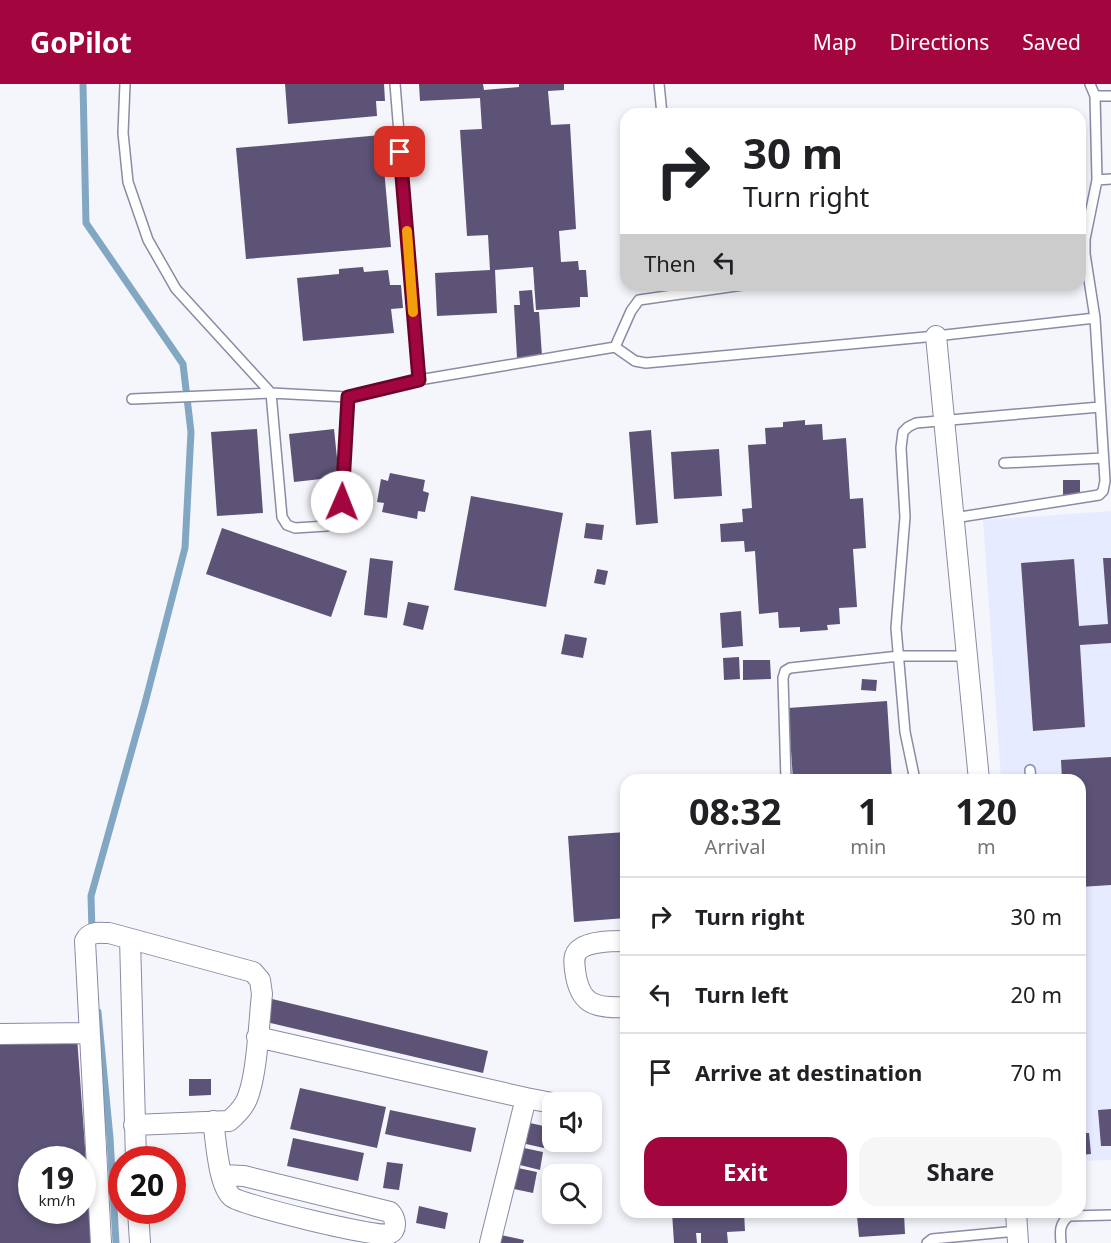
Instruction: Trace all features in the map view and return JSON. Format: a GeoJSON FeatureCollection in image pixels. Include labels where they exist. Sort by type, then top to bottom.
{"type":"FeatureCollection","features":[{"type":"Feature","properties":{"kind":"street"},"geometry":{"type":"LineString","coordinates":[[936,336],[978,774]]}},
{"type":"Feature","properties":{"kind":"street"},"geometry":{"type":"LineString","coordinates":[[101,1243],[85,942],[94,934],[130,939],[253,972],[257,975],[262,994],[252,1083],[245,1104],[229,1121],[134,1125]]}},
{"type":"Feature","properties":{"kind":"street"},"geometry":{"type":"LineString","coordinates":[[130,939],[135,1146]]}},
{"type":"Feature","properties":{"kind":"street"},"geometry":{"type":"LineString","coordinates":[[620,941],[586,946],[578,950],[574,958],[577,985],[583,998],[596,1005],[608,1008],[620,1007]]}},
{"type":"Feature","properties":{"kind":"street"},"geometry":{"type":"LineString","coordinates":[[0,1034],[89,1033]]}},
{"type":"Feature","properties":{"kind":"street"},"geometry":{"type":"LineString","coordinates":[[257,1037],[542,1101]]}},
{"type":"Feature","properties":{"kind":"street"},"geometry":{"type":"LineString","coordinates":[[490,1243],[526,1098]]}},
{"type":"Feature","properties":{"kind":"street"},"geometry":{"type":"LineString","coordinates":[[213,1121],[222,1174],[226,1189],[233,1198],[364,1232],[386,1235],[395,1227],[395,1219],[390,1212],[244,1176],[222,1174]]}},
{"type":"Feature","properties":{"kind":"street"},"geometry":{"type":"LineString","coordinates":[[139,1224],[140,1243]]}},
{"type":"Feature","properties":{"kind":"lane"},"geometry":{"type":"LineString","coordinates":[[125,84],[123,133],[128,182],[148,240],[176,289],[271,393],[282,517],[286,525],[295,528],[327,526],[336,518],[342,502],[348,397]]}},
{"type":"Feature","properties":{"kind":"lane"},"geometry":{"type":"LineString","coordinates":[[395,84],[419,380]]}},
{"type":"Feature","properties":{"kind":"lane"},"geometry":{"type":"LineString","coordinates":[[659,84],[661,108]]}},
{"type":"Feature","properties":{"kind":"lane"},"geometry":{"type":"LineString","coordinates":[[1086,234],[1097,180],[1095,96],[1090,84]]}},
{"type":"Feature","properties":{"kind":"lane"},"geometry":{"type":"LineString","coordinates":[[1095,96],[1111,96]]}},
{"type":"Feature","properties":{"kind":"lane"},"geometry":{"type":"LineString","coordinates":[[1097,180],[1111,178]]}},
{"type":"Feature","properties":{"kind":"lane"},"geometry":{"type":"LineString","coordinates":[[954,518],[1099,495],[1105,486],[1095,318],[1086,274]]}},
{"type":"Feature","properties":{"kind":"lane"},"geometry":{"type":"LineString","coordinates":[[615,347],[631,311],[639,300],[670,291]]}},
{"type":"Feature","properties":{"kind":"lane"},"geometry":{"type":"LineString","coordinates":[[132,399],[271,393],[348,397],[419,380],[615,347],[635,361],[646,363],[936,336],[1095,318]]}},
{"type":"Feature","properties":{"kind":"lane"},"geometry":{"type":"LineString","coordinates":[[914,774],[905,732],[896,628],[905,518],[903,432],[916,423],[1100,407]]}},
{"type":"Feature","properties":{"kind":"lane"},"geometry":{"type":"LineString","coordinates":[[1004,463],[1103,458]]}},
{"type":"Feature","properties":{"kind":"lane"},"geometry":{"type":"LineString","coordinates":[[786,774],[783,678],[785,671],[790,668],[898,656],[967,656]]}},
{"type":"Feature","properties":{"kind":"lane"},"geometry":{"type":"LineString","coordinates":[[1086,1216],[1111,1215]]}},
{"type":"Feature","properties":{"kind":"lane"},"geometry":{"type":"LineString","coordinates":[[1061,1243],[1060,1227],[1067,1218]]}},
{"type":"Feature","properties":{"kind":"lane"},"geometry":{"type":"LineString","coordinates":[[927,1243],[932,1239],[1017,1228]]}},
{"type":"Feature","properties":{"kind":"shaded area"},"geometry":{"type":"Polygon","coordinates":[[[1111,511],[1111,1160],[1086,1161],[1086,774],[1001,774],[983,520],[1111,511]]]}},
{"type":"Feature","properties":{"kind":"building"},"geometry":{"type":"Polygon","coordinates":[[[285,84],[384,84],[385,101],[376,101],[377,116],[288,124],[285,84]]]}},
{"type":"Feature","properties":{"kind":"building"},"geometry":{"type":"Polygon","coordinates":[[[419,84],[483,84],[484,90],[519,87],[519,84],[564,84],[564,90],[548,91],[551,125],[570,124],[576,229],[559,231],[561,262],[578,261],[579,270],[586,270],[588,297],[580,297],[580,307],[536,310],[533,267],[495,270],[497,313],[437,316],[435,273],[490,270],[488,235],[467,236],[460,130],[482,129],[480,98],[420,101],[419,84]]]}},
{"type":"Feature","properties":{"kind":"building"},"geometry":{"type":"Polygon","coordinates":[[[381,135],[391,247],[246,259],[236,148],[381,135]]]}},
{"type":"Feature","properties":{"kind":"building"},"geometry":{"type":"Polygon","coordinates":[[[363,267],[364,272],[388,270],[390,285],[401,285],[403,308],[391,309],[394,333],[303,341],[297,278],[339,274],[339,269],[363,267]]]}},
{"type":"Feature","properties":{"kind":"building"},"geometry":{"type":"Polygon","coordinates":[[[532,290],[534,312],[539,312],[542,356],[517,358],[514,305],[520,305],[519,291],[532,290]]]}},
{"type":"Feature","properties":{"kind":"building"},"geometry":{"type":"Polygon","coordinates":[[[805,420],[805,425],[822,424],[823,440],[846,438],[850,499],[863,498],[866,548],[853,549],[857,607],[839,608],[840,624],[827,625],[828,630],[800,632],[800,627],[779,628],[778,612],[759,614],[755,551],[745,552],[744,541],[721,542],[720,524],[743,522],[742,509],[752,508],[748,445],[766,444],[765,428],[783,427],[783,422],[805,420]]]}},
{"type":"Feature","properties":{"kind":"building"},"geometry":{"type":"Polygon","coordinates":[[[257,429],[263,513],[217,516],[211,432],[257,429]]]}},
{"type":"Feature","properties":{"kind":"building"},"geometry":{"type":"Polygon","coordinates":[[[334,429],[339,477],[294,482],[289,434],[334,429]]]}},
{"type":"Feature","properties":{"kind":"building"},"geometry":{"type":"Polygon","coordinates":[[[651,430],[658,523],[636,525],[629,432],[651,430]]]}},
{"type":"Feature","properties":{"kind":"building"},"geometry":{"type":"Polygon","coordinates":[[[719,449],[722,496],[674,499],[671,452],[719,449]]]}},
{"type":"Feature","properties":{"kind":"building"},"geometry":{"type":"Polygon","coordinates":[[[390,473],[425,480],[423,491],[429,493],[425,512],[418,511],[417,519],[382,512],[384,503],[377,502],[381,479],[388,481],[390,473]]]}},
{"type":"Feature","properties":{"kind":"building"},"geometry":{"type":"Polygon","coordinates":[[[1063,480],[1080,480],[1080,496],[1063,497],[1063,480]]]}},
{"type":"Feature","properties":{"kind":"building"},"geometry":{"type":"Polygon","coordinates":[[[471,496],[563,513],[546,607],[454,590],[471,496]]]}},
{"type":"Feature","properties":{"kind":"building"},"geometry":{"type":"Polygon","coordinates":[[[586,523],[604,525],[602,540],[584,538],[586,523]]]}},
{"type":"Feature","properties":{"kind":"building"},"geometry":{"type":"Polygon","coordinates":[[[222,528],[347,571],[331,617],[206,574],[222,528]]]}},
{"type":"Feature","properties":{"kind":"building"},"geometry":{"type":"Polygon","coordinates":[[[370,558],[393,561],[387,618],[364,615],[370,558]]]}},
{"type":"Feature","properties":{"kind":"building"},"geometry":{"type":"Polygon","coordinates":[[[1103,558],[1111,558],[1111,643],[1080,645],[1085,727],[1033,731],[1021,563],[1074,559],[1079,626],[1108,624],[1103,558]]]}},
{"type":"Feature","properties":{"kind":"building"},"geometry":{"type":"Polygon","coordinates":[[[597,569],[608,571],[605,585],[594,583],[597,569]]]}},
{"type":"Feature","properties":{"kind":"building"},"geometry":{"type":"Polygon","coordinates":[[[408,602],[429,606],[423,630],[403,625],[408,602]]]}},
{"type":"Feature","properties":{"kind":"building"},"geometry":{"type":"Polygon","coordinates":[[[741,611],[743,646],[722,648],[720,613],[741,611]]]}},
{"type":"Feature","properties":{"kind":"building"},"geometry":{"type":"Polygon","coordinates":[[[565,634],[587,638],[583,658],[561,654],[565,634]]]}},
{"type":"Feature","properties":{"kind":"building"},"geometry":{"type":"Polygon","coordinates":[[[739,657],[740,679],[724,680],[723,658],[739,657]]]}},
{"type":"Feature","properties":{"kind":"building"},"geometry":{"type":"Polygon","coordinates":[[[743,660],[770,660],[771,679],[743,680],[743,660]]]}},
{"type":"Feature","properties":{"kind":"building"},"geometry":{"type":"Polygon","coordinates":[[[862,679],[877,680],[876,691],[861,690],[862,679]]]}},
{"type":"Feature","properties":{"kind":"building"},"geometry":{"type":"Polygon","coordinates":[[[887,701],[892,774],[793,774],[788,708],[887,701]]]}},
{"type":"Feature","properties":{"kind":"building"},"geometry":{"type":"Polygon","coordinates":[[[1111,757],[1111,885],[1086,887],[1086,774],[1062,774],[1061,760],[1111,757]]]}},
{"type":"Feature","properties":{"kind":"building"},"geometry":{"type":"Polygon","coordinates":[[[620,832],[620,918],[574,922],[568,836],[620,832]]]}},
{"type":"Feature","properties":{"kind":"building"},"geometry":{"type":"Polygon","coordinates":[[[268,998],[488,1051],[483,1073],[262,1021],[268,998]]]}},
{"type":"Feature","properties":{"kind":"building"},"geometry":{"type":"Polygon","coordinates":[[[77,1037],[85,1146],[18,1146],[18,1224],[91,1224],[92,1243],[0,1243],[0,1042],[77,1037]]]}},
{"type":"Feature","properties":{"kind":"building"},"geometry":{"type":"Polygon","coordinates":[[[189,1079],[211,1079],[211,1095],[189,1096],[189,1079]]]}},
{"type":"Feature","properties":{"kind":"building"},"geometry":{"type":"Polygon","coordinates":[[[300,1088],[386,1107],[377,1148],[290,1129],[300,1088]]]}},
{"type":"Feature","properties":{"kind":"building"},"geometry":{"type":"Polygon","coordinates":[[[1111,1109],[1111,1146],[1101,1146],[1098,1110],[1111,1109]]]}},
{"type":"Feature","properties":{"kind":"building"},"geometry":{"type":"Polygon","coordinates":[[[390,1110],[476,1128],[471,1152],[385,1134],[390,1110]]]}},
{"type":"Feature","properties":{"kind":"building"},"geometry":{"type":"Polygon","coordinates":[[[530,1123],[542,1126],[542,1148],[526,1144],[530,1123]]]}},
{"type":"Feature","properties":{"kind":"building"},"geometry":{"type":"Polygon","coordinates":[[[1086,1133],[1089,1133],[1091,1154],[1086,1154],[1086,1133]]]}},
{"type":"Feature","properties":{"kind":"building"},"geometry":{"type":"Polygon","coordinates":[[[293,1138],[364,1153],[358,1181],[287,1166],[293,1138]]]}},
{"type":"Feature","properties":{"kind":"building"},"geometry":{"type":"Polygon","coordinates":[[[524,1148],[543,1152],[540,1170],[520,1165],[524,1148]]]}},
{"type":"Feature","properties":{"kind":"building"},"geometry":{"type":"Polygon","coordinates":[[[387,1162],[403,1164],[399,1190],[383,1188],[387,1162]]]}},
{"type":"Feature","properties":{"kind":"building"},"geometry":{"type":"Polygon","coordinates":[[[518,1168],[537,1172],[533,1193],[514,1189],[518,1168]]]}},
{"type":"Feature","properties":{"kind":"building"},"geometry":{"type":"Polygon","coordinates":[[[419,1206],[448,1213],[445,1229],[416,1223],[419,1206]]]}},
{"type":"Feature","properties":{"kind":"building"},"geometry":{"type":"Polygon","coordinates":[[[672,1218],[744,1218],[745,1231],[727,1232],[728,1243],[701,1243],[701,1233],[696,1233],[697,1243],[674,1243],[672,1218]]]}},
{"type":"Feature","properties":{"kind":"building"},"geometry":{"type":"Polygon","coordinates":[[[857,1218],[904,1218],[905,1234],[859,1237],[857,1218]]]}},
{"type":"Feature","properties":{"kind":"building"},"geometry":{"type":"Polygon","coordinates":[[[501,1235],[524,1240],[523,1243],[499,1243],[501,1235]]]}},
{"type":"Feature","properties":{"kind":"waterway"},"geometry":{"type":"LineString","coordinates":[[83,84],[86,223],[183,364],[191,432],[185,548],[145,703],[91,896],[92,932]]}},
{"type":"Feature","properties":{"kind":"waterway"},"geometry":{"type":"LineString","coordinates":[[98,1012],[110,1138],[116,1243]]}},
{"type":"Feature","properties":{"kind":"slow traffic"},"geometry":{"type":"LineString","coordinates":[[407,231],[413,312]]}},
{"type":"Feature","properties":{"kind":"route"},"geometry":{"type":"LineString","coordinates":[[342,502],[348,397],[419,380],[400,152]]}}]}
